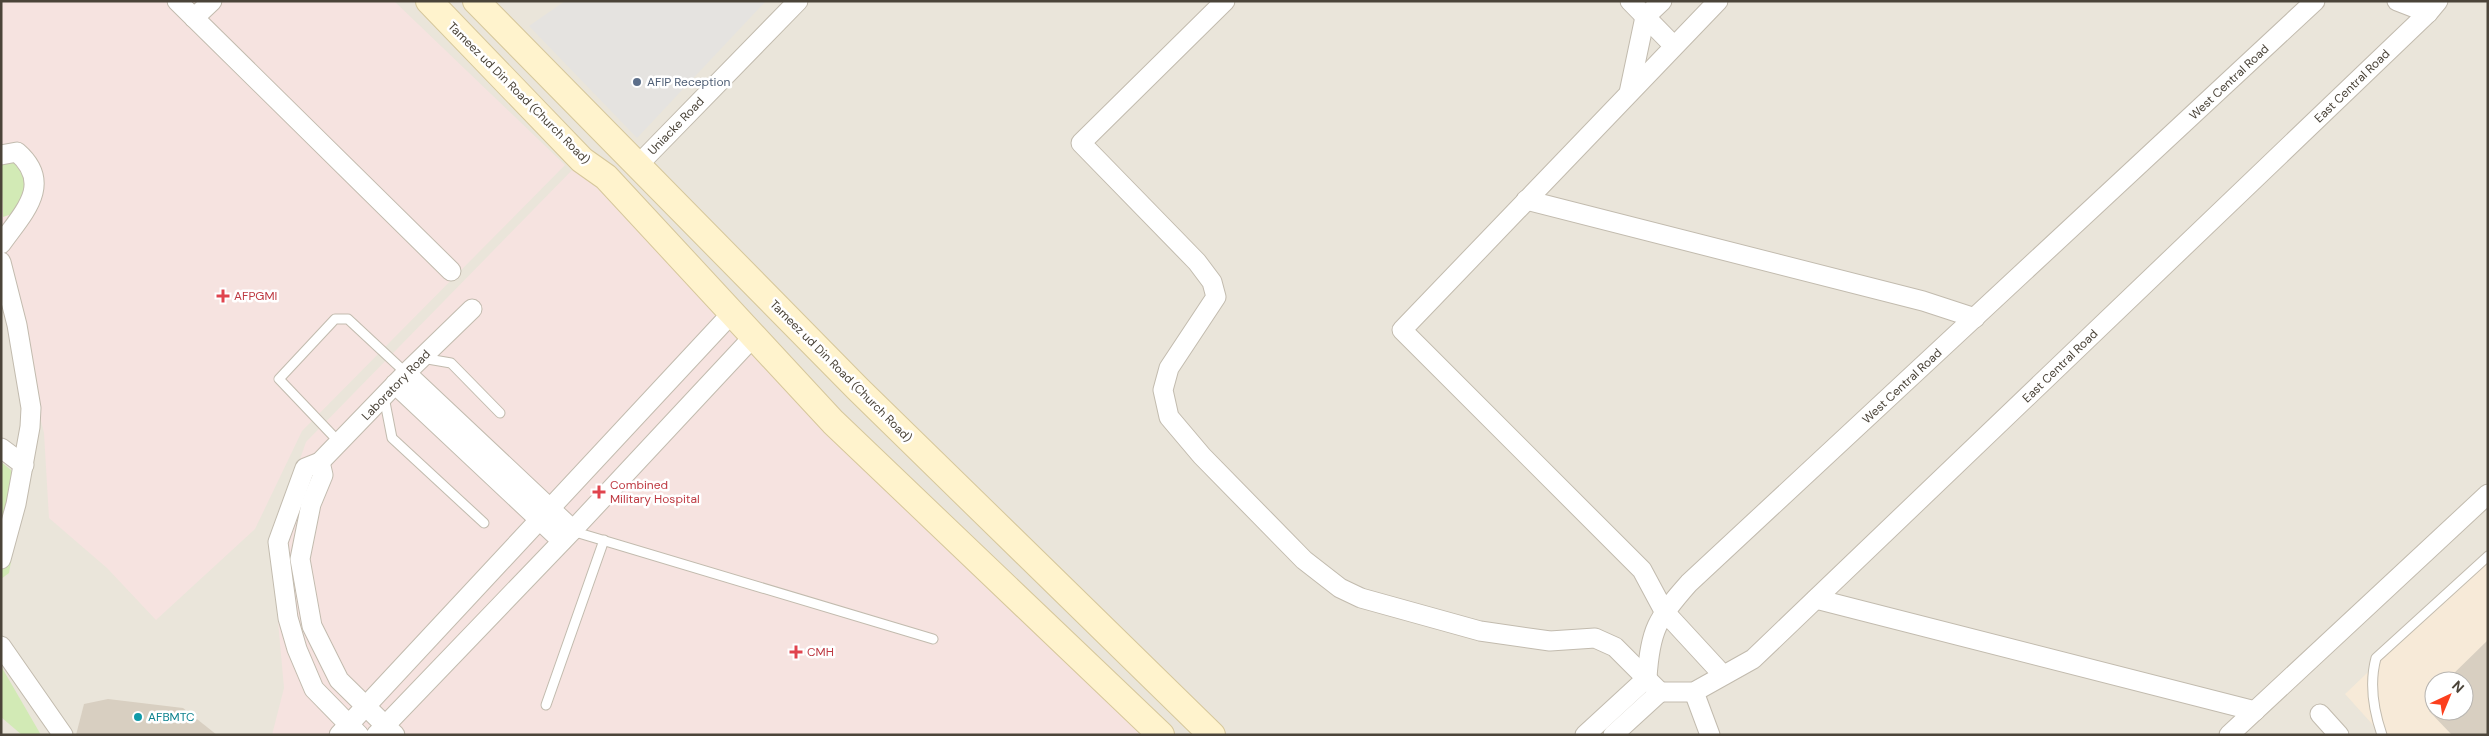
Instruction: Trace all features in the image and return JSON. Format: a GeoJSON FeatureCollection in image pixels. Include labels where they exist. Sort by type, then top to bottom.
{"type":"FeatureCollection","features":[{"type":"Feature","properties":{"kind":"main road","name":"Tameez ud Din Road (Church Road)"},"geometry":{"type":"LineString","coordinates":[[429,1],[582,160],[606,177],[833,422],[1161,735]]}},
{"type":"Feature","properties":{"kind":"main road","name":"Tameez ud Din Road (Church Road)"},"geometry":{"type":"LineString","coordinates":[[476,1],[858,389],[1212,735]]}},
{"type":"Feature","properties":{"kind":"main road"},"geometry":{"type":"LineString","coordinates":[[833,422],[858,389]]}},
{"type":"Feature","properties":{"kind":"street"},"geometry":{"type":"LineString","coordinates":[[177,1],[451,271]]}},
{"type":"Feature","properties":{"kind":"street"},"geometry":{"type":"LineString","coordinates":[[194,18],[212,1]]}},
{"type":"Feature","properties":{"kind":"street","name":"Uniacke Road"},"geometry":{"type":"LineString","coordinates":[[638,165],[798,1]]}},
{"type":"Feature","properties":{"kind":"street"},"geometry":{"type":"LineString","coordinates":[[1225,1],[1081,144],[1197,262],[1212,282],[1216,297],[1169,368],[1163,390],[1169,417],[1202,456],[1297,553],[1340,588],[1361,598],[1480,631],[1550,641],[1595,638],[1615,647],[1654,685],[1694,692],[1710,735]]}},
{"type":"Feature","properties":{"kind":"street"},"geometry":{"type":"LineString","coordinates":[[1630,1],[1674,46]]}},
{"type":"Feature","properties":{"kind":"street"},"geometry":{"type":"LineString","coordinates":[[1628,93],[1645,17],[1662,1]]}},
{"type":"Feature","properties":{"kind":"street"},"geometry":{"type":"LineString","coordinates":[[1718,1],[1402,330],[1642,570],[1664,611],[1723,675]]}},
{"type":"Feature","properties":{"kind":"street","name":"West Central Road"},"geometry":{"type":"LineString","coordinates":[[1654,685],[1649,644],[1664,611],[1689,583],[2315,1]]}},
{"type":"Feature","properties":{"kind":"street"},"geometry":{"type":"LineString","coordinates":[[2397,1],[2433,7]]}},
{"type":"Feature","properties":{"kind":"street","name":"East Central Road"},"geometry":{"type":"LineString","coordinates":[[1694,692],[1752,659],[2433,7]]}},
{"type":"Feature","properties":{"kind":"street"},"geometry":{"type":"LineString","coordinates":[[1,155],[17,152],[28,162],[36,178],[34,197],[1,244]]}},
{"type":"Feature","properties":{"kind":"street","name":"West Central Road"},"geometry":{"type":"LineString","coordinates":[[1664,611],[2139,165]]}},
{"type":"Feature","properties":{"kind":"street"},"geometry":{"type":"LineString","coordinates":[[1526,200],[1923,301],[1975,318]]}},
{"type":"Feature","properties":{"kind":"street"},"geometry":{"type":"LineString","coordinates":[[1,262],[16,325],[31,408],[24,465],[1,559]]}},
{"type":"Feature","properties":{"kind":"street","name":"Laboratory Road"},"geometry":{"type":"LineString","coordinates":[[349,731],[314,689],[297,649],[288,618],[278,542],[305,468],[320,462],[472,309]]}},
{"type":"Feature","properties":{"kind":"street"},"geometry":{"type":"LineString","coordinates":[[349,731],[365,705],[732,313]]}},
{"type":"Feature","properties":{"kind":"street"},"geometry":{"type":"LineString","coordinates":[[320,462],[323,475],[311,504],[300,559],[312,626],[339,680],[365,705],[385,731],[754,336]]}},
{"type":"Feature","properties":{"kind":"street"},"geometry":{"type":"LineString","coordinates":[[395,385],[569,534]]}},
{"type":"Feature","properties":{"kind":"street"},"geometry":{"type":"LineString","coordinates":[[1,448],[24,465]]}},
{"type":"Feature","properties":{"kind":"street"},"geometry":{"type":"LineString","coordinates":[[2229,735],[2488,494]]}},
{"type":"Feature","properties":{"kind":"street"},"geometry":{"type":"LineString","coordinates":[[1816,599],[2255,711]]}},
{"type":"Feature","properties":{"kind":"street"},"geometry":{"type":"LineString","coordinates":[[1,646],[63,735]]}},
{"type":"Feature","properties":{"kind":"street"},"geometry":{"type":"LineString","coordinates":[[1585,735],[1654,685]]}},
{"type":"Feature","properties":{"kind":"street"},"geometry":{"type":"LineString","coordinates":[[1613,735],[1654,685]]}},
{"type":"Feature","properties":{"kind":"street"},"geometry":{"type":"LineString","coordinates":[[2320,714],[2340,735]]}},
{"type":"Feature","properties":{"kind":"lane"},"geometry":{"type":"LineString","coordinates":[[339,442],[279,379],[335,319],[348,319],[395,385],[392,438],[484,523]]}},
{"type":"Feature","properties":{"kind":"lane"},"geometry":{"type":"LineString","coordinates":[[422,358],[451,363],[500,413]]}},
{"type":"Feature","properties":{"kind":"lane"},"geometry":{"type":"LineString","coordinates":[[569,534],[604,540],[933,639]]}},
{"type":"Feature","properties":{"kind":"lane"},"geometry":{"type":"LineString","coordinates":[[546,705],[604,540]]}},
{"type":"Feature","properties":{"kind":"lane"},"geometry":{"type":"LineString","coordinates":[[2382,735],[2377,720],[2371,678],[2376,658],[2488,556]]}},
{"type":"Feature","properties":{"kind":"shaded area"},"geometry":{"type":"Polygon","coordinates":[[[1,1],[2488,1],[2488,735],[1,735],[1,1]]]}},
{"type":"Feature","properties":{"kind":"shaded area","name":"AFPGMI"},"geometry":{"type":"Polygon","coordinates":[[[1,1],[394,1],[565,165],[302,431],[255,529],[156,620],[107,568],[49,518],[44,433],[20,340],[1,251],[1,1]]]}},
{"type":"Feature","properties":{"kind":"shaded area","name":"AFIP Reception"},"geometry":{"type":"Polygon","coordinates":[[[565,1],[766,1],[637,138],[529,26],[565,1]]]}},
{"type":"Feature","properties":{"kind":"shaded area","name":"Combined Military Hospital"},"geometry":{"type":"Polygon","coordinates":[[[582,160],[1147,735],[272,735],[284,688],[271,542],[306,442],[582,160]]]}},
{"type":"Feature","properties":{"kind":"shaded area"},"geometry":{"type":"Polygon","coordinates":[[[2488,558],[2488,735],[2382,735],[2345,694],[2488,558]]]}},
{"type":"Feature","properties":{"kind":"green space"},"geometry":{"type":"Polygon","coordinates":[[[1,161],[18,161],[26,169],[28,191],[12,214],[3,217],[1,161]]]}},
{"type":"Feature","properties":{"kind":"green space"},"geometry":{"type":"Polygon","coordinates":[[[1,462],[11,470],[17,491],[13,550],[9,573],[1,579],[1,462]]]}},
{"type":"Feature","properties":{"kind":"green space"},"geometry":{"type":"Polygon","coordinates":[[[1,666],[41,735],[22,735],[1,717],[1,666]]]}},
{"type":"Feature","properties":{"kind":"building"},"geometry":{"type":"Polygon","coordinates":[[[2488,640],[2488,735],[2452,735],[2439,721],[2474,721],[2474,671],[2456,671],[2488,640]]]}},
{"type":"Feature","properties":{"kind":"building","name":"AFBMTC"},"geometry":{"type":"Polygon","coordinates":[[[108,699],[183,708],[217,735],[76,735],[84,704],[108,699]]]}},
{"type":"Feature","properties":{"kind":"place","name":"AFIP Reception"},"geometry":{"type":"Point","coordinates":[637,82]}},
{"type":"Feature","properties":{"kind":"place","name":"AFPGMI"},"geometry":{"type":"Point","coordinates":[223,296]}},
{"type":"Feature","properties":{"kind":"place","name":"Combined Military Hospital"},"geometry":{"type":"Point","coordinates":[599,492]}},
{"type":"Feature","properties":{"kind":"place","name":"CMH"},"geometry":{"type":"Point","coordinates":[796,652]}},
{"type":"Feature","properties":{"kind":"place","name":"AFBMTC"},"geometry":{"type":"Point","coordinates":[138,717]}}]}
